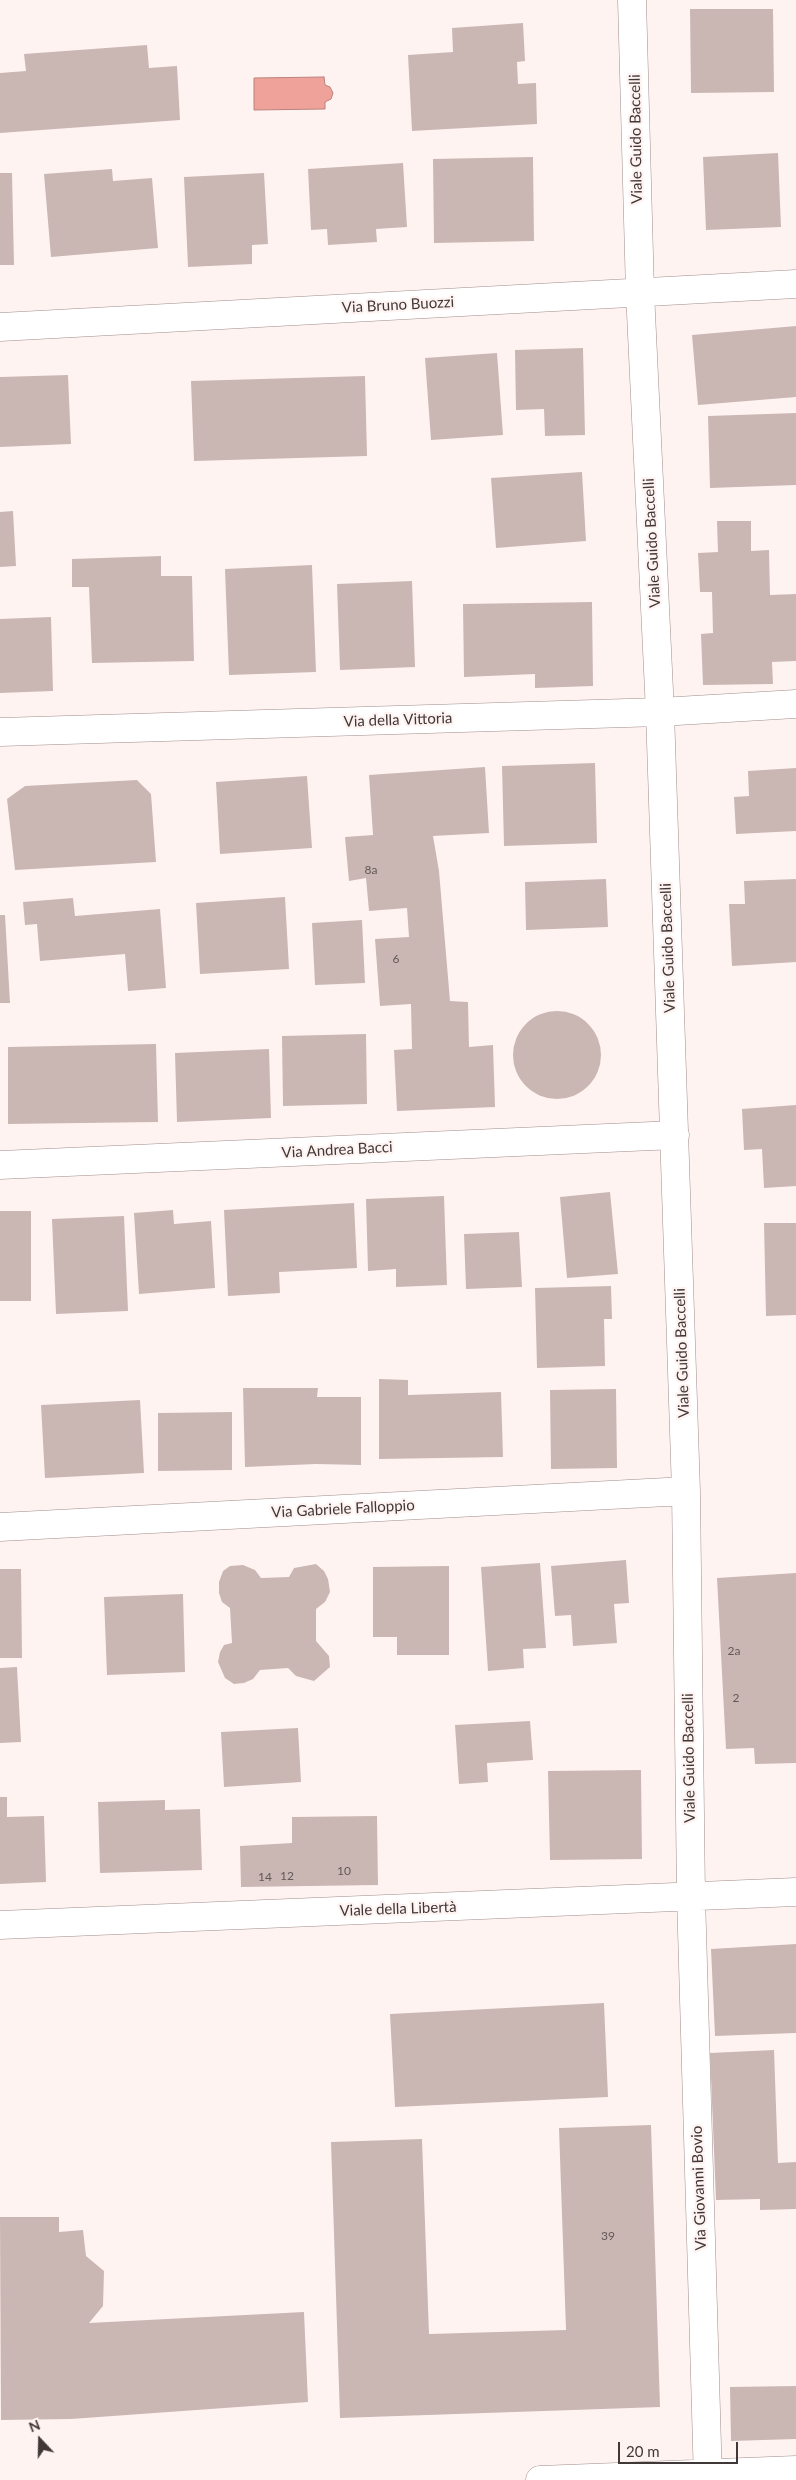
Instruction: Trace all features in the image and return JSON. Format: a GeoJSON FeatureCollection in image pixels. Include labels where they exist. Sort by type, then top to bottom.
{"type":"FeatureCollection","features":[{"type":"Feature","properties":{"kind":"street","name":"Viale Guido Baccelli"},"geometry":{"type":"LineString","coordinates":[[632,0],[640,292],[660,712],[686,1491],[690,1896]]}},
{"type":"Feature","properties":{"kind":"street","name":"Via Bruno Buozzi"},"geometry":{"type":"LineString","coordinates":[[0,327],[796,284]]}},
{"type":"Feature","properties":{"kind":"street","name":"Via della Vittoria"},"geometry":{"type":"LineString","coordinates":[[0,732],[660,712],[796,704]]}},
{"type":"Feature","properties":{"kind":"street","name":"Via Andrea Bacci"},"geometry":{"type":"LineString","coordinates":[[0,1166],[675,1135]]}},
{"type":"Feature","properties":{"kind":"street","name":"Via Gabriele Falloppio"},"geometry":{"type":"LineString","coordinates":[[0,1527],[686,1491]]}},
{"type":"Feature","properties":{"kind":"street","name":"Viale della Libertà"},"geometry":{"type":"LineString","coordinates":[[0,1925],[796,1892]]}},
{"type":"Feature","properties":{"kind":"street","name":"Via Giovanni Bovio"},"geometry":{"type":"LineString","coordinates":[[690,1896],[708,2476]]}},
{"type":"Feature","properties":{"kind":"street"},"geometry":{"type":"LineString","coordinates":[[540,2480],[708,2476],[796,2470]]}},
{"type":"Feature","properties":{"kind":"shaded area"},"geometry":{"type":"Polygon","coordinates":[[[324,77],[325,85],[330,87],[333,93],[331,99],[325,102],[325,109],[254,110],[254,78],[324,77]]]}},
{"type":"Feature","properties":{"kind":"building"},"geometry":{"type":"Polygon","coordinates":[[[690,9],[773,9],[774,92],[691,93],[690,9]]]}},
{"type":"Feature","properties":{"kind":"building"},"geometry":{"type":"Polygon","coordinates":[[[523,23],[525,61],[517,62],[518,84],[536,83],[537,124],[412,131],[408,55],[453,52],[452,28],[523,23]]]}},
{"type":"Feature","properties":{"kind":"building"},"geometry":{"type":"Polygon","coordinates":[[[147,45],[149,68],[177,66],[180,120],[0,133],[0,73],[26,71],[24,54],[147,45]]]}},
{"type":"Feature","properties":{"kind":"building"},"geometry":{"type":"Polygon","coordinates":[[[778,153],[781,227],[706,230],[703,157],[778,153]]]}},
{"type":"Feature","properties":{"kind":"building"},"geometry":{"type":"Polygon","coordinates":[[[533,157],[534,241],[434,243],[433,159],[533,157]]]}},
{"type":"Feature","properties":{"kind":"building"},"geometry":{"type":"Polygon","coordinates":[[[403,163],[407,227],[376,229],[377,242],[328,245],[327,229],[311,230],[308,169],[403,163]]]}},
{"type":"Feature","properties":{"kind":"building"},"geometry":{"type":"Polygon","coordinates":[[[112,169],[113,181],[152,178],[158,248],[51,257],[44,174],[112,169]]]}},
{"type":"Feature","properties":{"kind":"building"},"geometry":{"type":"Polygon","coordinates":[[[0,173],[12,173],[14,265],[0,265],[0,173]]]}},
{"type":"Feature","properties":{"kind":"building"},"geometry":{"type":"Polygon","coordinates":[[[264,173],[268,244],[252,245],[252,264],[188,267],[184,177],[264,173]]]}},
{"type":"Feature","properties":{"kind":"building"},"geometry":{"type":"Polygon","coordinates":[[[796,326],[796,397],[698,405],[692,335],[796,326]]]}},
{"type":"Feature","properties":{"kind":"building"},"geometry":{"type":"Polygon","coordinates":[[[583,348],[585,435],[545,436],[544,409],[516,410],[515,350],[583,348]]]}},
{"type":"Feature","properties":{"kind":"building"},"geometry":{"type":"Polygon","coordinates":[[[497,353],[503,435],[431,440],[425,358],[497,353]]]}},
{"type":"Feature","properties":{"kind":"building"},"geometry":{"type":"Polygon","coordinates":[[[68,375],[71,444],[0,447],[0,377],[68,375]]]}},
{"type":"Feature","properties":{"kind":"building"},"geometry":{"type":"Polygon","coordinates":[[[365,376],[367,456],[194,461],[191,381],[365,376]]]}},
{"type":"Feature","properties":{"kind":"building"},"geometry":{"type":"Polygon","coordinates":[[[796,413],[796,485],[710,488],[708,416],[796,413]]]}},
{"type":"Feature","properties":{"kind":"building"},"geometry":{"type":"Polygon","coordinates":[[[582,472],[586,541],[496,548],[491,478],[582,472]]]}},
{"type":"Feature","properties":{"kind":"building"},"geometry":{"type":"Polygon","coordinates":[[[13,511],[16,566],[0,567],[0,512],[13,511]]]}},
{"type":"Feature","properties":{"kind":"building"},"geometry":{"type":"Polygon","coordinates":[[[717,521],[751,521],[751,551],[769,550],[770,595],[796,594],[796,661],[772,662],[773,684],[703,685],[701,634],[713,633],[712,592],[700,592],[698,553],[718,552],[717,521]]]}},
{"type":"Feature","properties":{"kind":"building"},"geometry":{"type":"Polygon","coordinates":[[[161,556],[161,576],[192,576],[194,661],[92,663],[89,587],[72,587],[72,559],[161,556]]]}},
{"type":"Feature","properties":{"kind":"building"},"geometry":{"type":"Polygon","coordinates":[[[312,565],[316,672],[229,675],[225,569],[312,565]]]}},
{"type":"Feature","properties":{"kind":"building"},"geometry":{"type":"Polygon","coordinates":[[[412,581],[415,667],[340,670],[337,584],[412,581]]]}},
{"type":"Feature","properties":{"kind":"building"},"geometry":{"type":"Polygon","coordinates":[[[592,602],[593,686],[535,688],[535,674],[464,677],[463,604],[592,602]]]}},
{"type":"Feature","properties":{"kind":"building"},"geometry":{"type":"Polygon","coordinates":[[[51,617],[53,691],[0,693],[0,619],[51,617]]]}},
{"type":"Feature","properties":{"kind":"building"},"geometry":{"type":"Polygon","coordinates":[[[595,763],[597,843],[504,846],[502,766],[595,763]]]}},
{"type":"Feature","properties":{"kind":"building"},"geometry":{"type":"Polygon","coordinates":[[[485,767],[489,833],[433,836],[439,871],[450,1001],[468,1002],[469,1047],[493,1045],[495,1107],[397,1111],[394,1050],[412,1049],[411,1004],[380,1006],[375,939],[409,937],[407,908],[369,911],[366,878],[349,881],[345,837],[373,835],[369,775],[485,767]]]}},
{"type":"Feature","properties":{"kind":"building"},"geometry":{"type":"Polygon","coordinates":[[[796,768],[796,831],[736,834],[734,797],[749,796],[748,771],[796,768]]]}},
{"type":"Feature","properties":{"kind":"building"},"geometry":{"type":"Polygon","coordinates":[[[307,776],[312,848],[220,854],[216,782],[307,776]]]}},
{"type":"Feature","properties":{"kind":"building"},"geometry":{"type":"Polygon","coordinates":[[[137,780],[151,794],[156,862],[15,870],[7,799],[25,786],[137,780]]]}},
{"type":"Feature","properties":{"kind":"building"},"geometry":{"type":"Polygon","coordinates":[[[606,879],[608,927],[526,930],[525,882],[606,879]]]}},
{"type":"Feature","properties":{"kind":"building"},"geometry":{"type":"Polygon","coordinates":[[[796,879],[796,962],[732,966],[729,904],[745,904],[744,881],[796,879]]]}},
{"type":"Feature","properties":{"kind":"building"},"geometry":{"type":"Polygon","coordinates":[[[285,897],[289,969],[200,974],[196,903],[285,897]]]}},
{"type":"Feature","properties":{"kind":"building"},"geometry":{"type":"Polygon","coordinates":[[[73,898],[75,916],[160,909],[166,988],[128,991],[125,954],[40,961],[37,924],[25,925],[23,902],[73,898]]]}},
{"type":"Feature","properties":{"kind":"building"},"geometry":{"type":"Polygon","coordinates":[[[0,915],[5,915],[10,1003],[0,1003],[0,915]]]}},
{"type":"Feature","properties":{"kind":"building"},"geometry":{"type":"Polygon","coordinates":[[[362,920],[365,983],[315,985],[312,923],[362,920]]]}},
{"type":"Feature","properties":{"kind":"building"},"geometry":{"type":"Polygon","coordinates":[[[557,1011],[574,1014],[582,1018],[594,1030],[598,1038],[601,1055],[598,1072],[594,1080],[582,1092],[574,1096],[557,1099],[540,1096],[532,1092],[520,1080],[516,1072],[513,1055],[516,1038],[520,1030],[532,1018],[540,1014],[557,1011]]]}},
{"type":"Feature","properties":{"kind":"building"},"geometry":{"type":"Polygon","coordinates":[[[366,1034],[367,1104],[283,1106],[282,1036],[366,1034]]]}},
{"type":"Feature","properties":{"kind":"building"},"geometry":{"type":"Polygon","coordinates":[[[156,1044],[158,1122],[8,1124],[8,1047],[156,1044]]]}},
{"type":"Feature","properties":{"kind":"building"},"geometry":{"type":"Polygon","coordinates":[[[269,1049],[271,1118],[177,1122],[175,1053],[269,1049]]]}},
{"type":"Feature","properties":{"kind":"building"},"geometry":{"type":"Polygon","coordinates":[[[796,1105],[796,1186],[764,1188],[762,1149],[744,1150],[742,1109],[796,1105]]]}},
{"type":"Feature","properties":{"kind":"building"},"geometry":{"type":"Polygon","coordinates":[[[610,1192],[618,1274],[567,1278],[560,1197],[610,1192]]]}},
{"type":"Feature","properties":{"kind":"building"},"geometry":{"type":"Polygon","coordinates":[[[444,1196],[447,1285],[396,1287],[396,1269],[368,1271],[366,1199],[444,1196]]]}},
{"type":"Feature","properties":{"kind":"building"},"geometry":{"type":"Polygon","coordinates":[[[354,1203],[357,1268],[279,1272],[280,1293],[228,1296],[224,1210],[354,1203]]]}},
{"type":"Feature","properties":{"kind":"building"},"geometry":{"type":"Polygon","coordinates":[[[173,1210],[174,1224],[211,1221],[215,1288],[139,1294],[134,1213],[173,1210]]]}},
{"type":"Feature","properties":{"kind":"building"},"geometry":{"type":"Polygon","coordinates":[[[0,1211],[31,1211],[31,1301],[0,1301],[0,1211]]]}},
{"type":"Feature","properties":{"kind":"building"},"geometry":{"type":"Polygon","coordinates":[[[124,1216],[128,1311],[56,1314],[52,1219],[124,1216]]]}},
{"type":"Feature","properties":{"kind":"building"},"geometry":{"type":"Polygon","coordinates":[[[764,1223],[796,1223],[796,1315],[766,1316],[764,1223]]]}},
{"type":"Feature","properties":{"kind":"building"},"geometry":{"type":"Polygon","coordinates":[[[519,1232],[522,1287],[466,1289],[464,1234],[519,1232]]]}},
{"type":"Feature","properties":{"kind":"building"},"geometry":{"type":"Polygon","coordinates":[[[611,1286],[612,1319],[604,1319],[605,1366],[537,1368],[535,1288],[611,1286]]]}},
{"type":"Feature","properties":{"kind":"building"},"geometry":{"type":"Polygon","coordinates":[[[379,1379],[408,1380],[408,1395],[501,1392],[503,1457],[379,1459],[379,1379]]]}},
{"type":"Feature","properties":{"kind":"building"},"geometry":{"type":"Polygon","coordinates":[[[243,1388],[318,1388],[317,1397],[361,1397],[361,1465],[316,1464],[245,1467],[243,1388]]]}},
{"type":"Feature","properties":{"kind":"building"},"geometry":{"type":"Polygon","coordinates":[[[616,1389],[617,1468],[551,1469],[550,1390],[616,1389]]]}},
{"type":"Feature","properties":{"kind":"building"},"geometry":{"type":"Polygon","coordinates":[[[140,1400],[144,1473],[45,1478],[41,1405],[140,1400]]]}},
{"type":"Feature","properties":{"kind":"building"},"geometry":{"type":"Polygon","coordinates":[[[232,1412],[232,1470],[158,1471],[158,1413],[232,1412]]]}},
{"type":"Feature","properties":{"kind":"building"},"geometry":{"type":"Polygon","coordinates":[[[626,1560],[629,1603],[614,1604],[617,1643],[573,1646],[571,1615],[555,1616],[551,1566],[626,1560]]]}},
{"type":"Feature","properties":{"kind":"building"},"geometry":{"type":"Polygon","coordinates":[[[540,1563],[546,1648],[523,1649],[524,1668],[488,1671],[481,1567],[540,1563]]]}},
{"type":"Feature","properties":{"kind":"building"},"geometry":{"type":"Polygon","coordinates":[[[316,1564],[324,1571],[328,1579],[330,1592],[325,1602],[316,1609],[316,1641],[329,1656],[330,1667],[314,1681],[296,1676],[288,1668],[260,1670],[253,1679],[244,1683],[234,1684],[225,1678],[218,1662],[220,1652],[224,1645],[232,1643],[230,1608],[222,1602],[219,1593],[219,1582],[223,1571],[230,1566],[243,1565],[255,1570],[261,1578],[289,1577],[294,1568],[316,1564]]]}},
{"type":"Feature","properties":{"kind":"building"},"geometry":{"type":"Polygon","coordinates":[[[449,1566],[449,1655],[397,1655],[397,1637],[373,1637],[373,1567],[449,1566]]]}},
{"type":"Feature","properties":{"kind":"building"},"geometry":{"type":"Polygon","coordinates":[[[0,1569],[21,1569],[22,1658],[0,1658],[0,1569]]]}},
{"type":"Feature","properties":{"kind":"building"},"geometry":{"type":"Polygon","coordinates":[[[796,1573],[796,1763],[755,1764],[754,1748],[726,1749],[717,1578],[796,1573]]]}},
{"type":"Feature","properties":{"kind":"building"},"geometry":{"type":"Polygon","coordinates":[[[183,1594],[185,1672],[107,1675],[104,1597],[183,1594]]]}},
{"type":"Feature","properties":{"kind":"building"},"geometry":{"type":"Polygon","coordinates":[[[17,1667],[21,1742],[0,1743],[0,1668],[17,1667]]]}},
{"type":"Feature","properties":{"kind":"building"},"geometry":{"type":"Polygon","coordinates":[[[530,1721],[533,1760],[487,1763],[488,1782],[459,1784],[455,1725],[530,1721]]]}},
{"type":"Feature","properties":{"kind":"building"},"geometry":{"type":"Polygon","coordinates":[[[298,1728],[301,1782],[224,1787],[221,1732],[298,1728]]]}},
{"type":"Feature","properties":{"kind":"building"},"geometry":{"type":"Polygon","coordinates":[[[641,1770],[642,1859],[550,1860],[548,1771],[641,1770]]]}},
{"type":"Feature","properties":{"kind":"building"},"geometry":{"type":"Polygon","coordinates":[[[0,1797],[7,1797],[7,1817],[44,1816],[46,1882],[0,1884],[0,1797]]]}},
{"type":"Feature","properties":{"kind":"building"},"geometry":{"type":"Polygon","coordinates":[[[165,1800],[165,1810],[200,1809],[202,1870],[100,1873],[98,1802],[165,1800]]]}},
{"type":"Feature","properties":{"kind":"building"},"geometry":{"type":"Polygon","coordinates":[[[377,1816],[378,1885],[241,1887],[240,1846],[292,1843],[292,1817],[377,1816]]]}},
{"type":"Feature","properties":{"kind":"building"},"geometry":{"type":"Polygon","coordinates":[[[796,1944],[796,2033],[715,2036],[711,1949],[796,1944]]]}},
{"type":"Feature","properties":{"kind":"building"},"geometry":{"type":"Polygon","coordinates":[[[604,2003],[608,2097],[395,2107],[390,2014],[604,2003]]]}},
{"type":"Feature","properties":{"kind":"building"},"geometry":{"type":"Polygon","coordinates":[[[774,2050],[778,2163],[796,2162],[796,2209],[760,2210],[760,2199],[716,2200],[710,2053],[774,2050]]]}},
{"type":"Feature","properties":{"kind":"building"},"geometry":{"type":"Polygon","coordinates":[[[651,2125],[660,2407],[340,2418],[331,2142],[422,2139],[429,2334],[566,2330],[559,2128],[651,2125]]]}},
{"type":"Feature","properties":{"kind":"building"},"geometry":{"type":"Polygon","coordinates":[[[0,2217],[59,2217],[59,2232],[83,2230],[86,2256],[104,2271],[103,2306],[89,2323],[304,2312],[308,2402],[71,2419],[1,2420],[0,2217]]]}},
{"type":"Feature","properties":{"kind":"building"},"geometry":{"type":"Polygon","coordinates":[[[796,2386],[796,2439],[731,2441],[730,2387],[796,2386]]]}}]}
